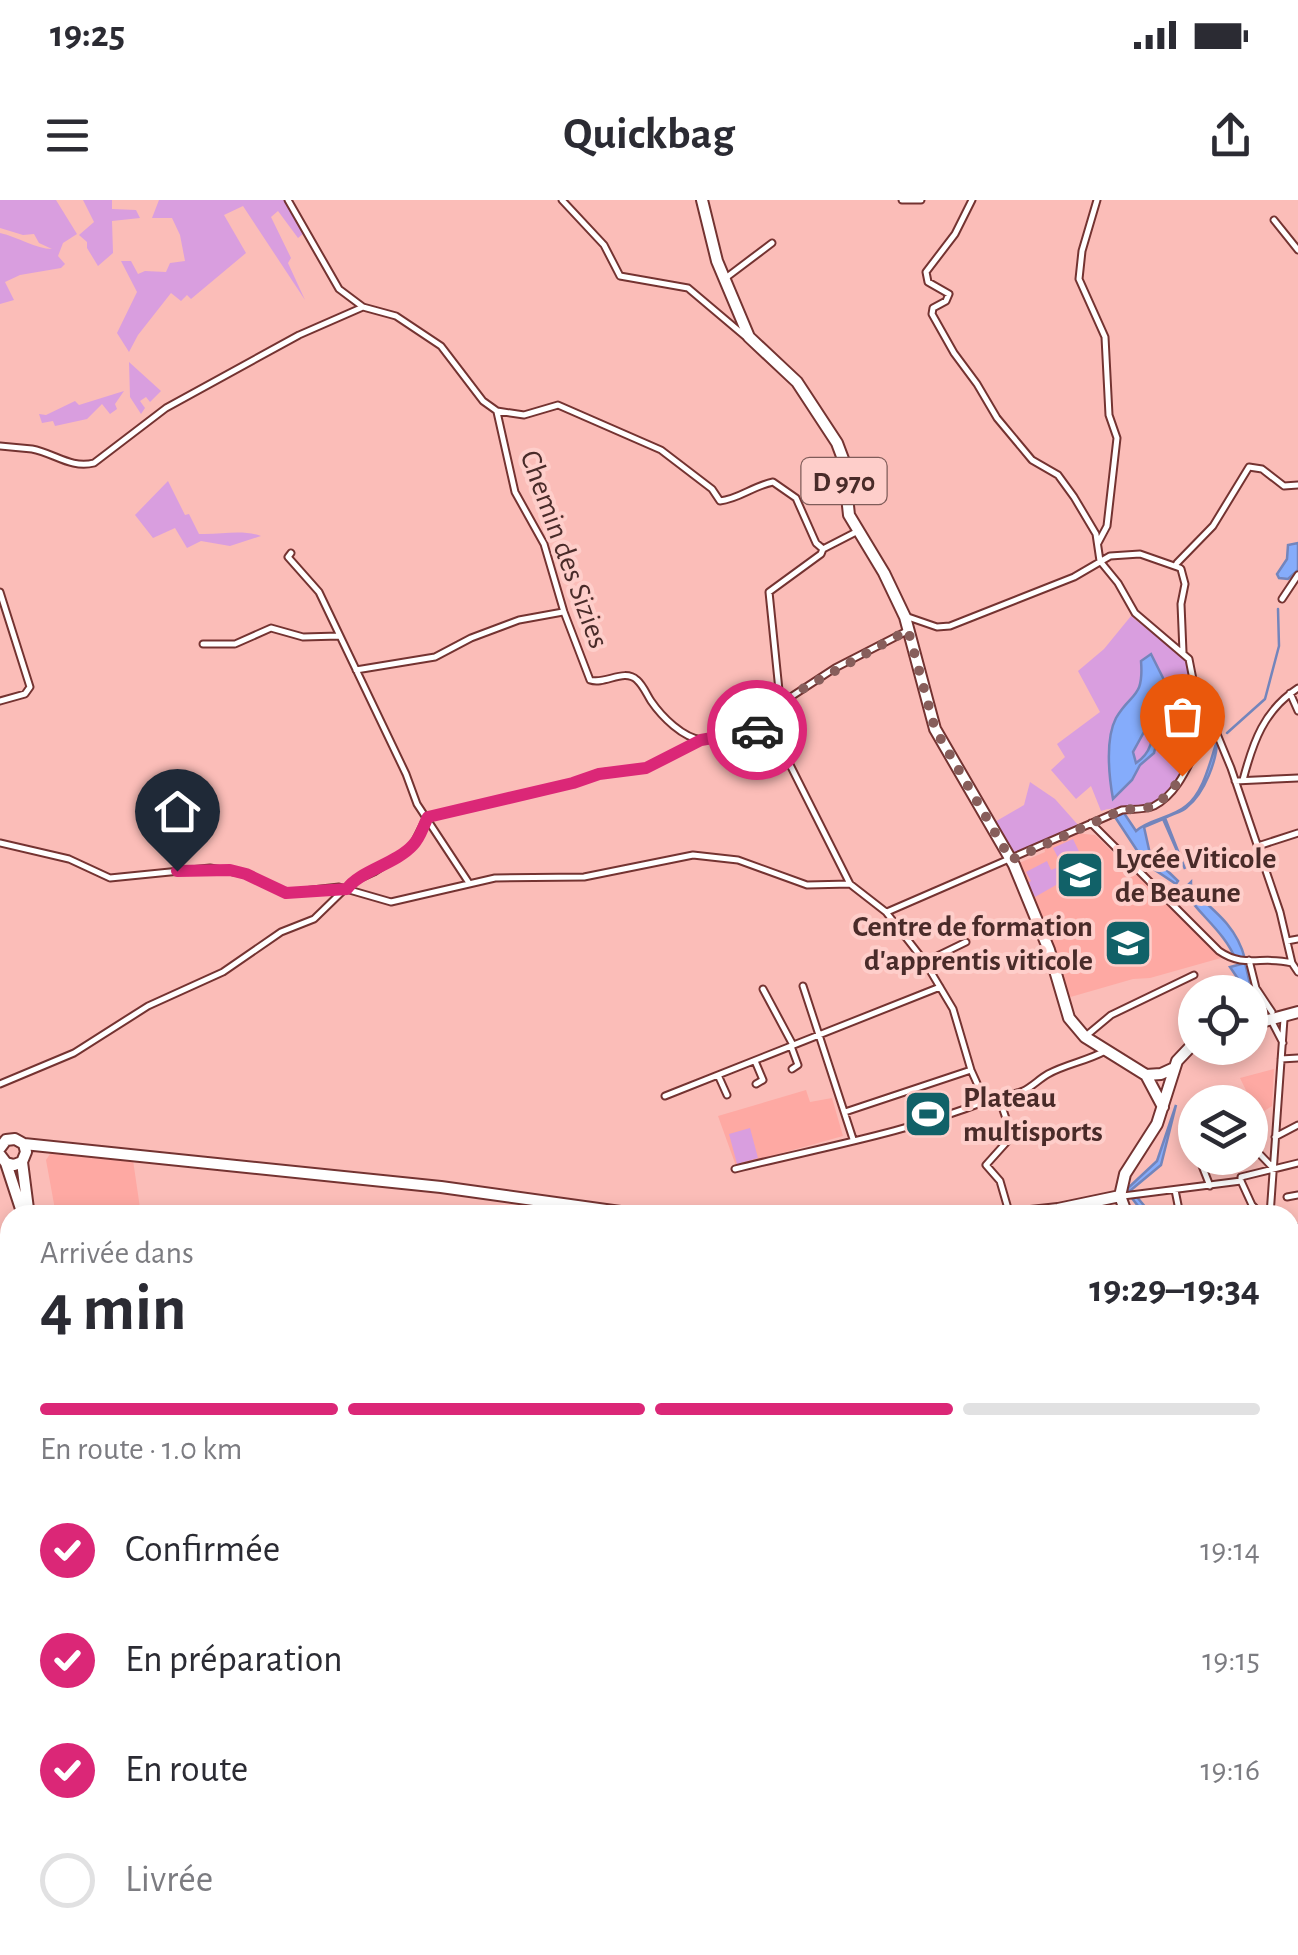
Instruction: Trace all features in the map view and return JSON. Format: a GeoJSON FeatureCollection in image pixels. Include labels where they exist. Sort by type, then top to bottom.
{"type":"FeatureCollection","features":[{"type":"Feature","properties":{"kind":"main road","name":"D 970"},"geometry":{"type":"LineString","coordinates":[[702,200],[709,239],[749,338],[797,382],[837,443],[843,458],[845,499],[904,617],[935,729],[1011,860],[1049,950],[1069,1018],[1085,1037],[1146,1075]]}},
{"type":"Feature","properties":{"kind":"main road"},"geometry":{"type":"LineString","coordinates":[[1268,1018],[1298,1012]]}},
{"type":"Feature","properties":{"kind":"main road"},"geometry":{"type":"LineString","coordinates":[[1128,1205],[1126,1171],[1153,1133],[1178,1060]]}},
{"type":"Feature","properties":{"kind":"main road"},"geometry":{"type":"LineString","coordinates":[[1163,1107],[1146,1075],[1174,1068]]}},
{"type":"Feature","properties":{"kind":"main road"},"geometry":{"type":"LineString","coordinates":[[2,1149],[14,1165],[24,1154],[61,1146],[544,1205]]}},
{"type":"Feature","properties":{"kind":"main road"},"geometry":{"type":"LineString","coordinates":[[2,1149],[24,1154]]}},
{"type":"Feature","properties":{"kind":"main road"},"geometry":{"type":"LineString","coordinates":[[2,1149],[22,1205]]}},
{"type":"Feature","properties":{"kind":"main road"},"geometry":{"type":"LineString","coordinates":[[24,1154],[26,1205]]}},
{"type":"Feature","properties":{"kind":"main road"},"geometry":{"type":"LineString","coordinates":[[1080,1205],[1128,1196]]}},
{"type":"Feature","properties":{"kind":"street"},"geometry":{"type":"LineString","coordinates":[[288,200],[338,289],[363,308],[396,316],[441,346],[476,394],[497,411],[524,416],[558,405],[661,450],[712,489],[720,501],[773,482],[796,498],[816,543],[823,549]]}},
{"type":"Feature","properties":{"kind":"street"},"geometry":{"type":"LineString","coordinates":[[562,200],[604,245],[620,276],[688,288],[749,338]]}},
{"type":"Feature","properties":{"kind":"street"},"geometry":{"type":"LineString","coordinates":[[902,200],[924,200]]}},
{"type":"Feature","properties":{"kind":"street"},"geometry":{"type":"LineString","coordinates":[[960,200],[971,202],[926,277],[949,294],[932,313],[954,354],[1025,452],[1063,481],[1089,520],[1100,560],[1135,613],[1189,659],[1197,700],[1212,722],[1235,782],[1298,972]]}},
{"type":"Feature","properties":{"kind":"street"},"geometry":{"type":"LineString","coordinates":[[1097,200],[1082,251],[1079,279],[1103,331],[1109,414],[1116,434],[1107,526],[1098,543]]}},
{"type":"Feature","properties":{"kind":"street"},"geometry":{"type":"LineString","coordinates":[[1274,220],[1298,250]]}},
{"type":"Feature","properties":{"kind":"street"},"geometry":{"type":"LineString","coordinates":[[724,279],[772,244]]}},
{"type":"Feature","properties":{"kind":"street"},"geometry":{"type":"LineString","coordinates":[[0,446],[35,450],[85,465],[94,462],[166,408],[299,335],[363,308]]}},
{"type":"Feature","properties":{"kind":"street","name":"Chemin des Sizies"},"geometry":{"type":"LineString","coordinates":[[497,411],[516,492],[544,544],[590,680],[597,683],[626,676],[637,680],[662,713],[698,741]]}},
{"type":"Feature","properties":{"kind":"street"},"geometry":{"type":"LineString","coordinates":[[1179,564],[1213,526],[1249,467],[1264,471],[1284,486],[1298,485]]}},
{"type":"Feature","properties":{"kind":"street"},"geometry":{"type":"LineString","coordinates":[[773,731],[779,720],[780,704],[769,592],[822,554],[823,549],[858,531]]}},
{"type":"Feature","properties":{"kind":"street"},"geometry":{"type":"LineString","coordinates":[[290,554],[288,557],[319,592],[417,804],[468,883]]}},
{"type":"Feature","properties":{"kind":"street"},"geometry":{"type":"LineString","coordinates":[[904,617],[937,627],[950,626],[1074,576],[1100,560],[1134,554],[1179,564]]}},
{"type":"Feature","properties":{"kind":"street"},"geometry":{"type":"LineString","coordinates":[[1179,564],[1185,584],[1181,604],[1183,652]]}},
{"type":"Feature","properties":{"kind":"street"},"geometry":{"type":"LineString","coordinates":[[1282,599],[1298,576]]}},
{"type":"Feature","properties":{"kind":"street"},"geometry":{"type":"LineString","coordinates":[[0,592],[30,686],[25,694],[0,701]]}},
{"type":"Feature","properties":{"kind":"street"},"geometry":{"type":"LineString","coordinates":[[356,670],[435,657],[518,620],[564,612]]}},
{"type":"Feature","properties":{"kind":"street"},"geometry":{"type":"LineString","coordinates":[[203,644],[235,644],[272,628],[303,637],[339,636]]}},
{"type":"Feature","properties":{"kind":"street"},"geometry":{"type":"LineString","coordinates":[[780,704],[835,668],[908,630]]}},
{"type":"Feature","properties":{"kind":"street"},"geometry":{"type":"LineString","coordinates":[[1243,780],[1254,741],[1267,717],[1298,688]]}},
{"type":"Feature","properties":{"kind":"street"},"geometry":{"type":"LineString","coordinates":[[1290,693],[1298,710]]}},
{"type":"Feature","properties":{"kind":"street"},"geometry":{"type":"LineString","coordinates":[[886,912],[1091,823],[1119,812],[1152,807],[1169,794],[1212,722]]}},
{"type":"Feature","properties":{"kind":"street"},"geometry":{"type":"LineString","coordinates":[[0,1084],[74,1053],[148,1006],[223,972],[282,932],[314,919],[352,882],[412,847],[428,817],[599,774],[646,768],[698,741],[760,729],[773,731]]}},
{"type":"Feature","properties":{"kind":"street"},"geometry":{"type":"LineString","coordinates":[[773,731],[850,884],[886,912],[953,1009],[986,1101]]}},
{"type":"Feature","properties":{"kind":"street"},"geometry":{"type":"LineString","coordinates":[[1235,782],[1298,778]]}},
{"type":"Feature","properties":{"kind":"street"},"geometry":{"type":"LineString","coordinates":[[1091,823],[1219,951],[1234,961],[1275,958],[1292,963]]}},
{"type":"Feature","properties":{"kind":"street"},"geometry":{"type":"LineString","coordinates":[[1258,846],[1298,833]]}},
{"type":"Feature","properties":{"kind":"street"},"geometry":{"type":"LineString","coordinates":[[0,843],[69,859],[110,878],[210,868],[246,874],[286,893],[347,889],[391,902],[495,878],[584,877],[693,855],[738,860],[807,885],[850,884]]}},
{"type":"Feature","properties":{"kind":"street"},"geometry":{"type":"LineString","coordinates":[[1287,942],[1298,939]]}},
{"type":"Feature","properties":{"kind":"street"},"geometry":{"type":"LineString","coordinates":[[924,962],[966,942]]}},
{"type":"Feature","properties":{"kind":"street"},"geometry":{"type":"LineString","coordinates":[[1249,960],[1256,988],[1283,1043]]}},
{"type":"Feature","properties":{"kind":"street"},"geometry":{"type":"LineString","coordinates":[[1085,1037],[1111,1014],[1178,983]]}},
{"type":"Feature","properties":{"kind":"street"},"geometry":{"type":"LineString","coordinates":[[803,986],[853,1139]]}},
{"type":"Feature","properties":{"kind":"street"},"geometry":{"type":"LineString","coordinates":[[665,1096],[940,987]]}},
{"type":"Feature","properties":{"kind":"street"},"geometry":{"type":"LineString","coordinates":[[763,989],[792,1045],[798,1064],[792,1070]]}},
{"type":"Feature","properties":{"kind":"street"},"geometry":{"type":"LineString","coordinates":[[1267,1205],[1285,1016]]}},
{"type":"Feature","properties":{"kind":"street"},"geometry":{"type":"LineString","coordinates":[[735,1169],[853,1139],[883,1136],[972,1109],[1022,1091],[1048,1074],[1105,1051]]}},
{"type":"Feature","properties":{"kind":"street"},"geometry":{"type":"LineString","coordinates":[[1281,1059],[1298,1058]]}},
{"type":"Feature","properties":{"kind":"street"},"geometry":{"type":"LineString","coordinates":[[755,1060],[763,1080],[756,1084]]}},
{"type":"Feature","properties":{"kind":"street"},"geometry":{"type":"LineString","coordinates":[[844,1112],[972,1070]]}},
{"type":"Feature","properties":{"kind":"street"},"geometry":{"type":"LineString","coordinates":[[718,1075],[727,1096]]}},
{"type":"Feature","properties":{"kind":"street"},"geometry":{"type":"LineString","coordinates":[[999,1098],[1012,1136],[986,1165],[1000,1182],[1005,1205]]}},
{"type":"Feature","properties":{"kind":"street"},"geometry":{"type":"LineString","coordinates":[[1275,1137],[1298,1125]]}},
{"type":"Feature","properties":{"kind":"street"},"geometry":{"type":"LineString","coordinates":[[1268,1163],[1273,1168]]}},
{"type":"Feature","properties":{"kind":"street"},"geometry":{"type":"LineString","coordinates":[[1252,1205],[1241,1182],[1243,1176],[1298,1163]]}},
{"type":"Feature","properties":{"kind":"street"},"geometry":{"type":"LineString","coordinates":[[1206,1175],[1210,1186]]}},
{"type":"Feature","properties":{"kind":"street"},"geometry":{"type":"LineString","coordinates":[[1128,1196],[1241,1182]]}},
{"type":"Feature","properties":{"kind":"street"},"geometry":{"type":"LineString","coordinates":[[1176,1190],[1178,1205]]}},
{"type":"Feature","properties":{"kind":"street"},"geometry":{"type":"LineString","coordinates":[[1287,1196],[1298,1195]]}},
{"type":"Feature","properties":{"kind":"shaded area"},"geometry":{"type":"Polygon","coordinates":[[[0,200],[56,200],[77,234],[63,243],[58,256],[65,264],[61,268],[20,275],[5,282],[14,300],[0,304],[0,233],[52,249],[39,243],[34,234],[0,228],[0,200]]]}},
{"type":"Feature","properties":{"kind":"shaded area"},"geometry":{"type":"Polygon","coordinates":[[[83,200],[112,200],[112,209],[136,210],[140,218],[112,221],[113,253],[98,266],[87,242],[79,235],[94,222],[83,200]]]}},
{"type":"Feature","properties":{"kind":"shaded area"},"geometry":{"type":"Polygon","coordinates":[[[159,200],[285,200],[304,233],[298,238],[278,211],[271,217],[305,300],[243,206],[224,215],[246,253],[191,299],[187,295],[181,301],[171,293],[129,352],[117,333],[137,292],[121,261],[131,261],[138,274],[166,272],[170,263],[185,261],[172,218],[152,218],[159,200]]]}},
{"type":"Feature","properties":{"kind":"shaded area"},"geometry":{"type":"Polygon","coordinates":[[[129,362],[161,391],[150,402],[146,397],[140,401],[145,408],[141,414],[130,397],[129,362]]]}},
{"type":"Feature","properties":{"kind":"shaded area"},"geometry":{"type":"Polygon","coordinates":[[[124,391],[115,404],[117,409],[110,414],[102,404],[87,419],[55,426],[53,421],[42,423],[39,414],[46,415],[75,401],[79,405],[124,391]]]}},
{"type":"Feature","properties":{"kind":"shaded area"},"geometry":{"type":"Polygon","coordinates":[[[168,481],[199,534],[261,536],[230,546],[201,541],[187,548],[175,528],[153,538],[135,515],[168,481]]]}},
{"type":"Feature","properties":{"kind":"shaded area"},"geometry":{"type":"Polygon","coordinates":[[[1131,616],[1186,660],[1194,700],[1208,720],[1168,791],[1142,807],[1101,811],[1091,786],[1076,799],[1051,770],[1065,757],[1057,744],[1100,712],[1078,671],[1104,649],[1131,616]]]}},
{"type":"Feature","properties":{"kind":"shaded area"},"geometry":{"type":"Polygon","coordinates":[[[1030,782],[1055,799],[1079,826],[1011,856],[993,823],[1024,805],[1030,782]]]}},
{"type":"Feature","properties":{"kind":"shaded area"},"geometry":{"type":"Polygon","coordinates":[[[1075,833],[1095,835],[1221,958],[1067,998],[1054,948],[1019,863],[1045,852],[1044,846],[1075,833]]]}},
{"type":"Feature","properties":{"kind":"shaded area"},"geometry":{"type":"Polygon","coordinates":[[[1073,839],[1089,872],[1070,881],[1053,848],[1073,839]]]}},
{"type":"Feature","properties":{"kind":"shaded area"},"geometry":{"type":"Polygon","coordinates":[[[1047,861],[1063,881],[1035,897],[1026,872],[1047,861]]]}},
{"type":"Feature","properties":{"kind":"shaded area"},"geometry":{"type":"Polygon","coordinates":[[[1274,1069],[1272,1106],[1268,1109],[1268,1085],[1243,1085],[1240,1078],[1274,1069]]]}},
{"type":"Feature","properties":{"kind":"shaded area"},"geometry":{"type":"Polygon","coordinates":[[[806,1090],[810,1102],[832,1098],[843,1136],[736,1166],[718,1116],[806,1090]]]}},
{"type":"Feature","properties":{"kind":"shaded area"},"geometry":{"type":"Polygon","coordinates":[[[750,1128],[758,1158],[737,1164],[729,1134],[750,1128]]]}},
{"type":"Feature","properties":{"kind":"shaded area"},"geometry":{"type":"Polygon","coordinates":[[[50,1154],[133,1160],[140,1205],[54,1205],[46,1160],[50,1154]]]}},
{"type":"Feature","properties":{"kind":"water"},"geometry":{"type":"Polygon","coordinates":[[[1298,543],[1298,570],[1288,579],[1279,578],[1288,545],[1298,543]]]}},
{"type":"Feature","properties":{"kind":"water"},"geometry":{"type":"Polygon","coordinates":[[[1151,654],[1169,690],[1154,753],[1113,799],[1110,736],[1116,718],[1138,689],[1141,661],[1151,654]],[[1150,721],[1133,752],[1136,763],[1150,745],[1150,721]]]}},
{"type":"Feature","properties":{"kind":"water"},"geometry":{"type":"Polygon","coordinates":[[[1217,741],[1212,766],[1199,793],[1185,809],[1165,818],[1185,869],[1163,819],[1144,827],[1150,854],[1178,881],[1176,884],[1146,864],[1115,817],[1124,813],[1136,831],[1147,824],[1186,806],[1202,785],[1217,741]]]}},
{"type":"Feature","properties":{"kind":"water"},"geometry":{"type":"Polygon","coordinates":[[[1191,882],[1191,890],[1231,929],[1245,959],[1236,960],[1225,940],[1183,890],[1191,882]]]}},
{"type":"Feature","properties":{"kind":"water"},"geometry":{"type":"Polygon","coordinates":[[[1245,963],[1248,975],[1235,975],[1230,967],[1245,963]]]}},
{"type":"Feature","properties":{"kind":"water"},"geometry":{"type":"Polygon","coordinates":[[[1176,1105],[1161,1165],[1131,1190],[1144,1205],[1137,1205],[1128,1188],[1157,1161],[1176,1105]]]}},
{"type":"Feature","properties":{"kind":"waterway"},"geometry":{"type":"LineString","coordinates":[[1227,733],[1265,699],[1279,646],[1278,609]]}},
{"type":"Feature","properties":{"kind":"way so far"},"geometry":{"type":"LineString","coordinates":[[757,730],[773,731],[783,700],[908,630],[935,729],[1011,860],[1122,810],[1152,807],[1169,794],[1182,776]]}},
{"type":"Feature","properties":{"kind":"place","name":"Lycée Viticole de Beaune"},"geometry":{"type":"Point","coordinates":[1080,875]}},
{"type":"Feature","properties":{"kind":"place","name":"Centre de formation d'apprentis viticole"},"geometry":{"type":"Point","coordinates":[1128,943]}},
{"type":"Feature","properties":{"kind":"place","name":"Plateau multisports"},"geometry":{"type":"Point","coordinates":[928,1114]}},
{"type":"Feature","properties":{"kind":"route"},"geometry":{"type":"LineString","coordinates":[[177,871],[230,870],[286,893],[347,889],[352,882],[412,847],[428,817],[622,768],[646,768],[701,740],[757,730]]}}]}
